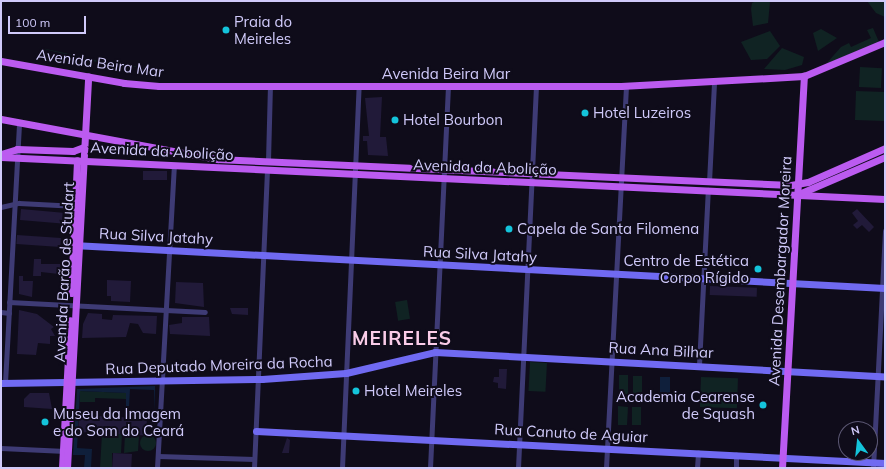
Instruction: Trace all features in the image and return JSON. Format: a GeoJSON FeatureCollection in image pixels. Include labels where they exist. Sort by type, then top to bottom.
{"type":"FeatureCollection","features":[{"type":"Feature","properties":{"kind":"main road","name":"Avenida Beira Mar"},"geometry":{"type":"LineString","coordinates":[[1,61],[88,77],[158,86],[626,86],[804,76],[885,42]]}},
{"type":"Feature","properties":{"kind":"main road","name":"Avenida Desembargador Moreira"},"geometry":{"type":"LineString","coordinates":[[782,468],[804,76]]}},
{"type":"Feature","properties":{"kind":"main road","name":"Avenida Barão de Studart"},"geometry":{"type":"LineString","coordinates":[[62,468],[65,451],[80,160],[84,147],[88,77]]}},
{"type":"Feature","properties":{"kind":"main road","name":"Avenida da Abolição"},"geometry":{"type":"LineString","coordinates":[[1,119],[217,159],[798,186],[885,148]]}},
{"type":"Feature","properties":{"kind":"main road"},"geometry":{"type":"LineString","coordinates":[[1,155],[73,151],[84,147]]}},
{"type":"Feature","properties":{"kind":"main road","name":"Avenida da Abolição"},"geometry":{"type":"LineString","coordinates":[[17,153],[80,160],[267,170],[797,194],[885,157]]}},
{"type":"Feature","properties":{"kind":"main road"},"geometry":{"type":"LineString","coordinates":[[797,194],[885,199]]}},
{"type":"Feature","properties":{"kind":"main road","name":"Avenida Barão de Studart"},"geometry":{"type":"LineString","coordinates":[[65,451],[67,468]]}},
{"type":"Feature","properties":{"kind":"street"},"geometry":{"type":"LineString","coordinates":[[709,182],[714,82]]}},
{"type":"Feature","properties":{"kind":"street"},"geometry":{"type":"LineString","coordinates":[[268,161],[270,86]]}},
{"type":"Feature","properties":{"kind":"street"},"geometry":{"type":"LineString","coordinates":[[342,468],[359,86]]}},
{"type":"Feature","properties":{"kind":"street"},"geometry":{"type":"LineString","coordinates":[[606,468],[626,86]]}},
{"type":"Feature","properties":{"kind":"street"},"geometry":{"type":"LineString","coordinates":[[430,468],[448,87]]}},
{"type":"Feature","properties":{"kind":"street"},"geometry":{"type":"LineString","coordinates":[[518,468],[536,87]]}},
{"type":"Feature","properties":{"kind":"street"},"geometry":{"type":"LineString","coordinates":[[3,383],[9,313],[19,122]]}},
{"type":"Feature","properties":{"kind":"street"},"geometry":{"type":"LineString","coordinates":[[157,468],[174,165]]}},
{"type":"Feature","properties":{"kind":"street"},"geometry":{"type":"LineString","coordinates":[[254,468],[267,170]]}},
{"type":"Feature","properties":{"kind":"street"},"geometry":{"type":"LineString","coordinates":[[699,365],[708,190]]}},
{"type":"Feature","properties":{"kind":"street"},"geometry":{"type":"LineString","coordinates":[[1,207],[15,204],[78,206]]}},
{"type":"Feature","properties":{"kind":"street"},"geometry":{"type":"LineString","coordinates":[[873,465],[877,376],[884,288],[885,232]]}},
{"type":"Feature","properties":{"kind":"street","name":"Rua Silva Jatahy"},"geometry":{"type":"LineString","coordinates":[[76,245],[884,288]]}},
{"type":"Feature","properties":{"kind":"street"},"geometry":{"type":"LineString","coordinates":[[9,302],[205,312]]}},
{"type":"Feature","properties":{"kind":"street"},"geometry":{"type":"LineString","coordinates":[[1,312],[9,313]]}},
{"type":"Feature","properties":{"kind":"street","name":"Rua Deputado Moreira da Rocha"},"geometry":{"type":"LineString","coordinates":[[3,383],[258,379],[346,373],[435,352]]}},
{"type":"Feature","properties":{"kind":"street","name":"Rua Ana Bilhar"},"geometry":{"type":"LineString","coordinates":[[435,352],[885,376]]}},
{"type":"Feature","properties":{"kind":"street","name":"Rua Canuto de Aguiar"},"geometry":{"type":"LineString","coordinates":[[256,431],[343,436],[431,438],[736,455],[873,465],[885,463]]}},
{"type":"Feature","properties":{"kind":"street"},"geometry":{"type":"LineString","coordinates":[[1,448],[65,451]]}},
{"type":"Feature","properties":{"kind":"street"},"geometry":{"type":"LineString","coordinates":[[697,468],[698,453]]}},
{"type":"Feature","properties":{"kind":"street"},"geometry":{"type":"LineString","coordinates":[[736,455],[736,468]]}},
{"type":"Feature","properties":{"kind":"street"},"geometry":{"type":"LineString","coordinates":[[158,456],[254,459]]}},
{"type":"Feature","properties":{"kind":"green space"},"geometry":{"type":"Polygon","coordinates":[[[756,1],[770,2],[768,23],[753,26],[751,9],[752,3],[756,1]]]}},
{"type":"Feature","properties":{"kind":"green space"},"geometry":{"type":"Polygon","coordinates":[[[867,1],[885,1],[885,17],[876,13],[867,1]]]}},
{"type":"Feature","properties":{"kind":"green space"},"geometry":{"type":"Polygon","coordinates":[[[873,28],[879,42],[826,64],[841,47],[849,43],[851,47],[871,38],[867,30],[873,28]]]}},
{"type":"Feature","properties":{"kind":"green space"},"geometry":{"type":"Polygon","coordinates":[[[821,29],[837,38],[818,51],[813,33],[821,29]]]}},
{"type":"Feature","properties":{"kind":"green space"},"geometry":{"type":"Polygon","coordinates":[[[770,31],[780,46],[767,59],[751,60],[741,42],[770,31]]]}},
{"type":"Feature","properties":{"kind":"green space"},"geometry":{"type":"Polygon","coordinates":[[[37,47],[96,60],[166,71],[90,61],[37,47]]]}},
{"type":"Feature","properties":{"kind":"green space"},"geometry":{"type":"Polygon","coordinates":[[[782,48],[804,57],[802,65],[785,70],[764,69],[782,48]]]}},
{"type":"Feature","properties":{"kind":"green space"},"geometry":{"type":"Polygon","coordinates":[[[860,67],[882,68],[881,88],[859,87],[860,67]]]}},
{"type":"Feature","properties":{"kind":"green space"},"geometry":{"type":"Polygon","coordinates":[[[856,91],[885,92],[884,121],[855,120],[856,91]]]}},
{"type":"Feature","properties":{"kind":"green space"},"geometry":{"type":"Polygon","coordinates":[[[407,300],[410,319],[398,321],[395,302],[407,300]]]}},
{"type":"Feature","properties":{"kind":"green space"},"geometry":{"type":"Polygon","coordinates":[[[530,362],[547,363],[545,392],[528,391],[530,362]]]}},
{"type":"Feature","properties":{"kind":"green space"},"geometry":{"type":"Polygon","coordinates":[[[619,375],[628,375],[628,394],[619,394],[619,375]]]}},
{"type":"Feature","properties":{"kind":"green space"},"geometry":{"type":"Polygon","coordinates":[[[633,376],[642,376],[642,394],[633,394],[633,376]]]}},
{"type":"Feature","properties":{"kind":"green space"},"geometry":{"type":"Polygon","coordinates":[[[701,377],[738,378],[737,408],[700,407],[701,377]]]}},
{"type":"Feature","properties":{"kind":"green space"},"geometry":{"type":"Polygon","coordinates":[[[80,391],[126,393],[126,399],[95,398],[95,402],[80,402],[80,391]]]}},
{"type":"Feature","properties":{"kind":"green space"},"geometry":{"type":"Polygon","coordinates":[[[618,406],[628,407],[627,425],[618,425],[618,406]]]}},
{"type":"Feature","properties":{"kind":"green space"},"geometry":{"type":"Polygon","coordinates":[[[632,407],[641,407],[641,425],[632,425],[632,407]]]}},
{"type":"Feature","properties":{"kind":"green space"},"geometry":{"type":"Polygon","coordinates":[[[102,433],[122,434],[121,453],[112,453],[112,468],[100,468],[102,433]]]}},
{"type":"Feature","properties":{"kind":"green space"},"geometry":{"type":"Polygon","coordinates":[[[125,434],[139,435],[138,451],[124,453],[125,434]]]}},
{"type":"Feature","properties":{"kind":"green space"},"geometry":{"type":"Polygon","coordinates":[[[148,435],[154,437],[156,443],[154,449],[148,451],[142,449],[140,443],[142,437],[148,435]]]}},
{"type":"Feature","properties":{"kind":"water"},"geometry":{"type":"Polygon","coordinates":[[[660,377],[670,377],[670,398],[660,398],[660,377]]]}},
{"type":"Feature","properties":{"kind":"water"},"geometry":{"type":"Polygon","coordinates":[[[155,386],[155,411],[154,390],[130,389],[129,406],[126,406],[126,393],[80,391],[77,448],[92,449],[91,468],[84,468],[85,455],[73,455],[77,389],[155,386]]]}},
{"type":"Feature","properties":{"kind":"building"},"geometry":{"type":"Polygon","coordinates":[[[382,97],[380,137],[386,137],[388,156],[368,155],[367,141],[363,141],[363,136],[369,136],[365,98],[382,97]]]}},
{"type":"Feature","properties":{"kind":"building"},"geometry":{"type":"Polygon","coordinates":[[[143,171],[167,171],[167,180],[143,180],[143,171]]]}},
{"type":"Feature","properties":{"kind":"building"},"geometry":{"type":"Polygon","coordinates":[[[21,209],[63,213],[62,224],[20,220],[21,209]]]}},
{"type":"Feature","properties":{"kind":"building"},"geometry":{"type":"Polygon","coordinates":[[[857,209],[874,227],[869,232],[862,225],[857,229],[853,225],[858,221],[852,213],[857,209]]]}},
{"type":"Feature","properties":{"kind":"building"},"geometry":{"type":"Polygon","coordinates":[[[17,235],[61,238],[60,247],[16,244],[17,235]]]}},
{"type":"Feature","properties":{"kind":"building"},"geometry":{"type":"Polygon","coordinates":[[[34,259],[41,259],[41,264],[61,264],[61,271],[59,274],[41,272],[41,276],[33,276],[34,259]]]}},
{"type":"Feature","properties":{"kind":"building"},"geometry":{"type":"Polygon","coordinates":[[[19,276],[23,276],[23,281],[33,281],[32,297],[19,294],[19,276]]]}},
{"type":"Feature","properties":{"kind":"building"},"geometry":{"type":"Polygon","coordinates":[[[107,280],[131,281],[130,302],[111,301],[111,296],[107,296],[107,280]]]}},
{"type":"Feature","properties":{"kind":"building"},"geometry":{"type":"Polygon","coordinates":[[[176,282],[203,283],[204,307],[175,303],[176,282]]]}},
{"type":"Feature","properties":{"kind":"building"},"geometry":{"type":"Polygon","coordinates":[[[710,286],[757,288],[757,297],[710,295],[710,286]]]}},
{"type":"Feature","properties":{"kind":"building"},"geometry":{"type":"Polygon","coordinates":[[[230,308],[248,308],[248,315],[232,314],[230,308]]]}},
{"type":"Feature","properties":{"kind":"building"},"geometry":{"type":"Polygon","coordinates":[[[19,310],[37,314],[54,327],[51,329],[55,336],[50,336],[50,344],[38,343],[36,355],[17,354],[19,310]]]}},
{"type":"Feature","properties":{"kind":"building"},"geometry":{"type":"Polygon","coordinates":[[[88,313],[102,314],[102,319],[112,320],[113,315],[157,316],[156,334],[143,333],[138,324],[130,323],[126,337],[82,338],[83,324],[88,313]]]}},
{"type":"Feature","properties":{"kind":"building"},"geometry":{"type":"Polygon","coordinates":[[[182,317],[209,317],[210,336],[170,334],[169,325],[182,323],[182,317]]]}},
{"type":"Feature","properties":{"kind":"building"},"geometry":{"type":"Polygon","coordinates":[[[499,369],[507,369],[506,389],[498,388],[498,383],[493,382],[494,377],[499,377],[499,369]]]}},
{"type":"Feature","properties":{"kind":"building"},"geometry":{"type":"Polygon","coordinates":[[[30,393],[49,393],[52,409],[24,407],[24,399],[30,393]]]}},
{"type":"Feature","properties":{"kind":"building"},"geometry":{"type":"Polygon","coordinates":[[[79,415],[147,419],[146,436],[78,432],[79,415]]]}},
{"type":"Feature","properties":{"kind":"building"},"geometry":{"type":"Polygon","coordinates":[[[287,438],[290,440],[289,453],[282,453],[287,438]]]}},
{"type":"Feature","properties":{"kind":"building"},"geometry":{"type":"Polygon","coordinates":[[[113,453],[132,454],[131,468],[112,468],[113,453]]]}},
{"type":"Feature","properties":{"kind":"place","name":"Praia do Meireles"},"geometry":{"type":"Point","coordinates":[226,30]}},
{"type":"Feature","properties":{"kind":"place","name":"Hotel Luzeiros"},"geometry":{"type":"Point","coordinates":[585,113]}},
{"type":"Feature","properties":{"kind":"place","name":"Hotel Bourbon"},"geometry":{"type":"Point","coordinates":[395,120]}},
{"type":"Feature","properties":{"kind":"place","name":"Capela de Santa Filomena"},"geometry":{"type":"Point","coordinates":[509,229]}},
{"type":"Feature","properties":{"kind":"place","name":"Centro de Estética Corpo Rígido"},"geometry":{"type":"Point","coordinates":[758,269]}},
{"type":"Feature","properties":{"kind":"place","name":"Hotel Meireles"},"geometry":{"type":"Point","coordinates":[356,391]}},
{"type":"Feature","properties":{"kind":"place","name":"Academia Cearense de Squash"},"geometry":{"type":"Point","coordinates":[763,405]}},
{"type":"Feature","properties":{"kind":"place","name":"Museu da Imagem e do Som do Ceará"},"geometry":{"type":"Point","coordinates":[45,422]}},
{"type":"Feature","properties":{"kind":"district","name":"MEIRELES"},"geometry":{"type":"Point","coordinates":[402,339]}}]}
